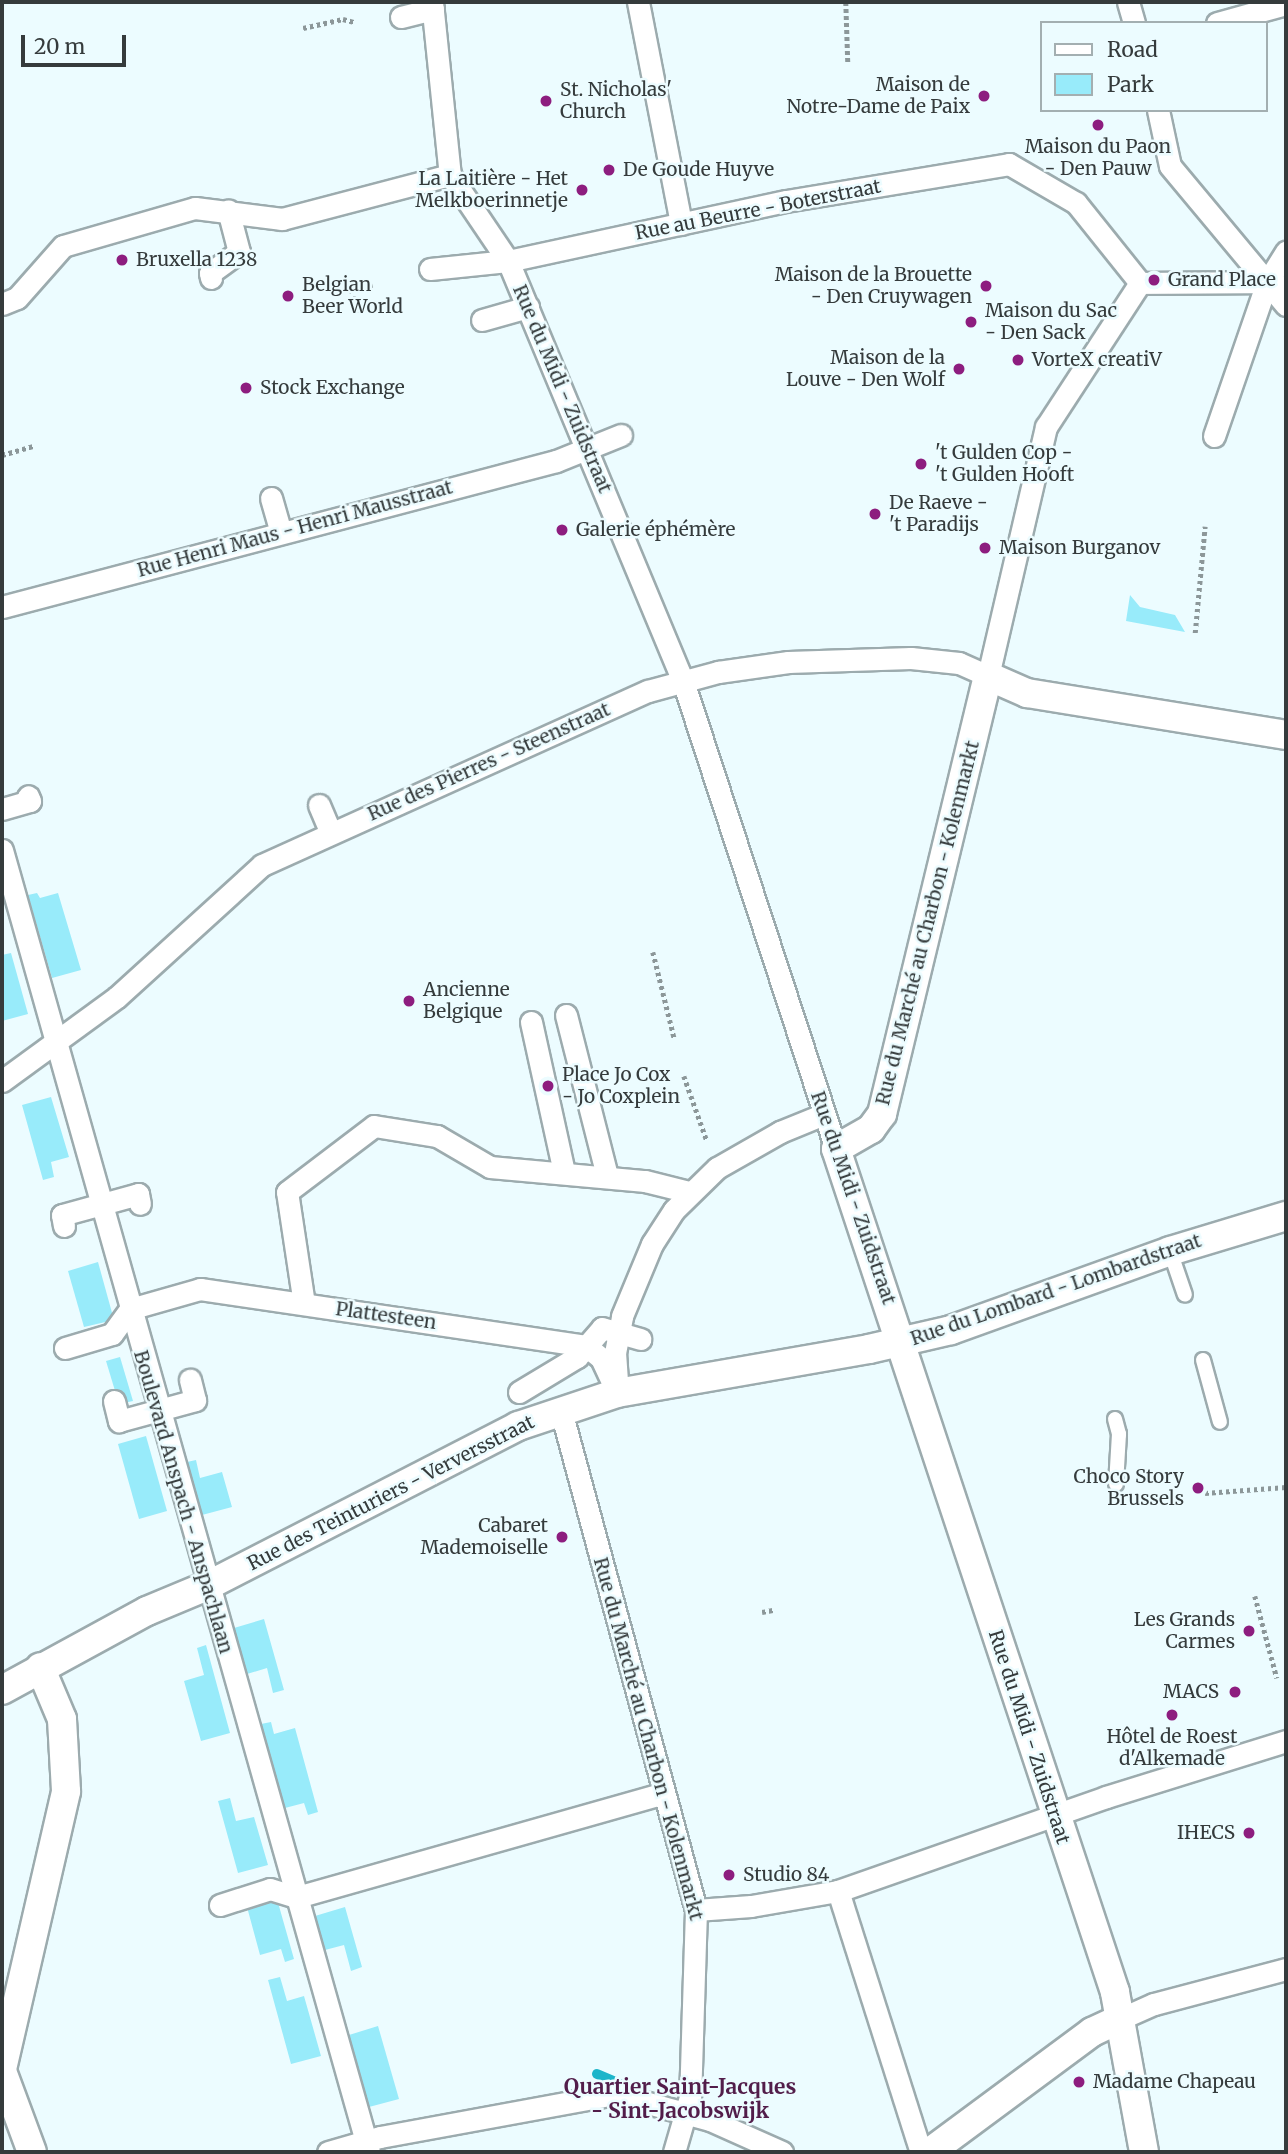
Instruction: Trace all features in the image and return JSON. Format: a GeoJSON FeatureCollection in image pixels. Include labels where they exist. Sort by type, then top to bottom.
{"type":"FeatureCollection","features":[{"type":"Feature","properties":{"kind":"street"},"geometry":{"type":"LineString","coordinates":[[638,2],[681,224]]}},
{"type":"Feature","properties":{"kind":"street"},"geometry":{"type":"LineString","coordinates":[[1128,2],[1133,21]]}},
{"type":"Feature","properties":{"kind":"street"},"geometry":{"type":"LineString","coordinates":[[1224,21],[1286,4]]}},
{"type":"Feature","properties":{"kind":"street"},"geometry":{"type":"LineString","coordinates":[[2,304],[17,298],[63,246],[195,208],[228,210],[282,219],[450,175],[432,6],[401,17]]}},
{"type":"Feature","properties":{"kind":"street"},"geometry":{"type":"LineString","coordinates":[[1158,112],[1170,166],[1277,282],[1286,305]]}},
{"type":"Feature","properties":{"kind":"street","name":"Rue au Beurre - Boterstraat"},"geometry":{"type":"LineString","coordinates":[[430,269],[509,261],[681,224],[1009,164],[1076,204],[1140,283]]}},
{"type":"Feature","properties":{"kind":"street","name":"Rue du Midi - Zuidstraat"},"geometry":{"type":"LineString","coordinates":[[450,175],[509,261],[683,681],[1120,2019],[1144,2152]]}},
{"type":"Feature","properties":{"kind":"street"},"geometry":{"type":"LineString","coordinates":[[211,278],[210,273],[239,252],[228,210]]}},
{"type":"Feature","properties":{"kind":"street"},"geometry":{"type":"LineString","coordinates":[[1214,436],[1277,282],[1286,251]]}},
{"type":"Feature","properties":{"kind":"street"},"geometry":{"type":"LineString","coordinates":[[1277,282],[1140,283],[1046,427],[988,676],[1027,693],[1286,735]]}},
{"type":"Feature","properties":{"kind":"street"},"geometry":{"type":"LineString","coordinates":[[482,320],[528,307]]}},
{"type":"Feature","properties":{"kind":"street","name":"Rue Henri Maus - Henri Mausstraat"},"geometry":{"type":"LineString","coordinates":[[2,607],[556,461],[621,435]]}},
{"type":"Feature","properties":{"kind":"street"},"geometry":{"type":"LineString","coordinates":[[271,498],[281,533]]}},
{"type":"Feature","properties":{"kind":"street","name":"Rue des Pierres - Steenstraat"},"geometry":{"type":"LineString","coordinates":[[2,1081],[117,997],[262,865],[648,691],[683,681],[788,662],[911,658],[959,663],[988,676]]}},
{"type":"Feature","properties":{"kind":"street","name":"Rue du Marché au Charbon - Kolenmarkt"},"geometry":{"type":"LineString","coordinates":[[836,1149],[871,1129],[882,1114],[988,676]]}},
{"type":"Feature","properties":{"kind":"street"},"geometry":{"type":"LineString","coordinates":[[2,809],[30,801],[28,796]]}},
{"type":"Feature","properties":{"kind":"street"},"geometry":{"type":"LineString","coordinates":[[319,805],[331,833]]}},
{"type":"Feature","properties":{"kind":"street","name":"Boulevard Anspach - Anspachlaan"},"geometry":{"type":"LineString","coordinates":[[2,850],[206,1586],[367,2147]]}},
{"type":"Feature","properties":{"kind":"street"},"geometry":{"type":"LineString","coordinates":[[566,1015],[607,1176]]}},
{"type":"Feature","properties":{"kind":"street"},"geometry":{"type":"LineString","coordinates":[[531,1022],[565,1172]]}},
{"type":"Feature","properties":{"kind":"street"},"geometry":{"type":"LineString","coordinates":[[617,1393],[622,1316],[652,1244],[689,1192],[717,1168],[780,1132],[824,1114]]}},
{"type":"Feature","properties":{"kind":"street"},"geometry":{"type":"LineString","coordinates":[[304,1304],[286,1192],[374,1126],[437,1136],[490,1167],[607,1176],[689,1192]]}},
{"type":"Feature","properties":{"kind":"street"},"geometry":{"type":"LineString","coordinates":[[64,1226],[62,1215],[138,1194],[140,1204]]}},
{"type":"Feature","properties":{"kind":"street","name":"Rue du Lombard - Lombardstraat"},"geometry":{"type":"LineString","coordinates":[[617,1393],[901,1343],[951,1330],[1170,1251],[1286,1216]]}},
{"type":"Feature","properties":{"kind":"street","name":"Plattesteen"},"geometry":{"type":"LineString","coordinates":[[130,1309],[200,1289],[586,1346]]}},
{"type":"Feature","properties":{"kind":"street"},"geometry":{"type":"LineString","coordinates":[[65,1348],[112,1334],[130,1309]]}},
{"type":"Feature","properties":{"kind":"street"},"geometry":{"type":"LineString","coordinates":[[519,1392],[577,1357],[602,1328],[640,1339]]}},
{"type":"Feature","properties":{"kind":"street"},"geometry":{"type":"LineString","coordinates":[[586,1346],[601,1358],[617,1393]]}},
{"type":"Feature","properties":{"kind":"street"},"geometry":{"type":"LineString","coordinates":[[114,1401],[119,1421],[195,1399],[190,1380]]}},
{"type":"Feature","properties":{"kind":"street","name":"Rue des Teinturiers - Verversstraat"},"geometry":{"type":"LineString","coordinates":[[2,1690],[147,1611],[206,1586],[518,1426],[617,1393]]}},
{"type":"Feature","properties":{"kind":"street","name":"Rue du Marché au Charbon - Kolenmarkt"},"geometry":{"type":"LineString","coordinates":[[561,1411],[696,1910],[688,2114],[674,2152]]}},
{"type":"Feature","properties":{"kind":"street"},"geometry":{"type":"LineString","coordinates":[[32,2152],[2,2070],[66,1791],[62,1719],[40,1667]]}},
{"type":"Feature","properties":{"kind":"street"},"geometry":{"type":"LineString","coordinates":[[696,1910],[838,1891],[1054,1815],[1286,1741]]}},
{"type":"Feature","properties":{"kind":"street"},"geometry":{"type":"LineString","coordinates":[[220,1905],[270,1889],[297,1897],[664,1793]]}},
{"type":"Feature","properties":{"kind":"street"},"geometry":{"type":"LineString","coordinates":[[838,1891],[921,2152]]}},
{"type":"Feature","properties":{"kind":"street"},"geometry":{"type":"LineString","coordinates":[[930,2152],[1092,2032],[1154,2004],[1286,1969]]}},
{"type":"Feature","properties":{"kind":"street"},"geometry":{"type":"LineString","coordinates":[[328,2152],[367,2147],[615,2094],[688,2114],[782,2152]]}},
{"type":"Feature","properties":{"kind":"lane"},"geometry":{"type":"LineString","coordinates":[[1170,1251],[1185,1295]]}},
{"type":"Feature","properties":{"kind":"lane"},"geometry":{"type":"LineString","coordinates":[[1203,1360],[1220,1422]]}},
{"type":"Feature","properties":{"kind":"lane"},"geometry":{"type":"LineString","coordinates":[[1115,1419],[1119,1434],[1116,1484]]}},
{"type":"Feature","properties":{"kind":"path"},"geometry":{"type":"LineString","coordinates":[[846,2],[848,63]]}},
{"type":"Feature","properties":{"kind":"path"},"geometry":{"type":"LineString","coordinates":[[303,28],[343,19],[354,22]]}},
{"type":"Feature","properties":{"kind":"path"},"geometry":{"type":"LineString","coordinates":[[358,313],[351,290],[372,285]]}},
{"type":"Feature","properties":{"kind":"path"},"geometry":{"type":"LineString","coordinates":[[2,455],[33,446]]}},
{"type":"Feature","properties":{"kind":"path"},"geometry":{"type":"LineString","coordinates":[[1195,634],[1205,526]]}},
{"type":"Feature","properties":{"kind":"path"},"geometry":{"type":"LineString","coordinates":[[653,952],[674,1037]]}},
{"type":"Feature","properties":{"kind":"path"},"geometry":{"type":"LineString","coordinates":[[684,1076],[717,1168]]}},
{"type":"Feature","properties":{"kind":"path"},"geometry":{"type":"LineString","coordinates":[[1205,1493],[1286,1487]]}},
{"type":"Feature","properties":{"kind":"path"},"geometry":{"type":"LineString","coordinates":[[1255,1596],[1277,1678]]}},
{"type":"Feature","properties":{"kind":"path"},"geometry":{"type":"LineString","coordinates":[[762,1612],[773,1610]]}},
{"type":"Feature","properties":{"kind":"green space"},"geometry":{"type":"Polygon","coordinates":[[[1130,595],[1140,607],[1175,615],[1185,632],[1126,621],[1130,595]]]}},
{"type":"Feature","properties":{"kind":"green space"},"geometry":{"type":"Polygon","coordinates":[[[37,893],[40,898],[58,893],[81,970],[52,978],[28,895],[37,893]]]}},
{"type":"Feature","properties":{"kind":"green space"},"geometry":{"type":"Polygon","coordinates":[[[11,953],[28,1014],[2,1021],[2,955],[11,953]]]}},
{"type":"Feature","properties":{"kind":"green space"},"geometry":{"type":"Polygon","coordinates":[[[51,1097],[69,1157],[51,1162],[54,1177],[43,1180],[22,1105],[51,1097]]]}},
{"type":"Feature","properties":{"kind":"green space"},"geometry":{"type":"Polygon","coordinates":[[[98,1262],[114,1320],[84,1327],[68,1271],[98,1262]]]}},
{"type":"Feature","properties":{"kind":"green space"},"geometry":{"type":"Polygon","coordinates":[[[120,1357],[133,1401],[119,1404],[106,1361],[120,1357]]]}},
{"type":"Feature","properties":{"kind":"green space"},"geometry":{"type":"Polygon","coordinates":[[[146,1436],[167,1511],[139,1519],[118,1444],[146,1436]]]}},
{"type":"Feature","properties":{"kind":"green space"},"geometry":{"type":"Polygon","coordinates":[[[196,1460],[200,1478],[222,1472],[232,1507],[202,1515],[187,1462],[196,1460]]]}},
{"type":"Feature","properties":{"kind":"green space"},"geometry":{"type":"Polygon","coordinates":[[[264,1619],[284,1690],[273,1693],[267,1668],[247,1674],[234,1628],[264,1619]]]}},
{"type":"Feature","properties":{"kind":"green space"},"geometry":{"type":"Polygon","coordinates":[[[206,1645],[230,1733],[201,1741],[184,1681],[204,1675],[197,1648],[206,1645]]]}},
{"type":"Feature","properties":{"kind":"green space"},"geometry":{"type":"Polygon","coordinates":[[[271,1722],[274,1734],[295,1728],[318,1812],[308,1815],[304,1803],[285,1808],[261,1724],[271,1722]]]}},
{"type":"Feature","properties":{"kind":"green space"},"geometry":{"type":"Polygon","coordinates":[[[230,1798],[236,1821],[254,1817],[268,1865],[238,1873],[218,1801],[230,1798]]]}},
{"type":"Feature","properties":{"kind":"green space"},"geometry":{"type":"Polygon","coordinates":[[[277,1899],[294,1959],[285,1962],[281,1949],[260,1955],[247,1907],[277,1899]]]}},
{"type":"Feature","properties":{"kind":"green space"},"geometry":{"type":"Polygon","coordinates":[[[345,1907],[362,1967],[351,1971],[344,1945],[325,1950],[315,1916],[345,1907]]]}},
{"type":"Feature","properties":{"kind":"green space"},"geometry":{"type":"Polygon","coordinates":[[[280,1977],[287,2001],[304,1996],[321,2056],[291,2064],[268,1980],[280,1977]]]}},
{"type":"Feature","properties":{"kind":"green space"},"geometry":{"type":"Polygon","coordinates":[[[378,2026],[399,2099],[369,2107],[349,2035],[378,2026]]]}},
{"type":"Feature","properties":{"kind":"waterway"},"geometry":{"type":"LineString","coordinates":[[597,2074],[637,2091]]}},
{"type":"Feature","properties":{"kind":"place","name":"Maison de Notre-Dame de Paix"},"geometry":{"type":"Point","coordinates":[984,96]}},
{"type":"Feature","properties":{"kind":"place","name":"St. Nicholas' Church"},"geometry":{"type":"Point","coordinates":[546,101]}},
{"type":"Feature","properties":{"kind":"place","name":"Maison du Paon - Den Pauw"},"geometry":{"type":"Point","coordinates":[1098,125]}},
{"type":"Feature","properties":{"kind":"place","name":"De Goude Huyve"},"geometry":{"type":"Point","coordinates":[609,170]}},
{"type":"Feature","properties":{"kind":"place","name":"La Laitière - Het Melkboerinnetje"},"geometry":{"type":"Point","coordinates":[582,190]}},
{"type":"Feature","properties":{"kind":"place","name":"Bruxella 1238"},"geometry":{"type":"Point","coordinates":[122,260]}},
{"type":"Feature","properties":{"kind":"place","name":"Grand Place"},"geometry":{"type":"Point","coordinates":[1154,280]}},
{"type":"Feature","properties":{"kind":"place","name":"Maison de la Brouette - Den Cruywagen"},"geometry":{"type":"Point","coordinates":[986,286]}},
{"type":"Feature","properties":{"kind":"place","name":"Belgian Beer World"},"geometry":{"type":"Point","coordinates":[288,296]}},
{"type":"Feature","properties":{"kind":"place","name":"Maison du Sac - Den Sack"},"geometry":{"type":"Point","coordinates":[971,322]}},
{"type":"Feature","properties":{"kind":"place","name":"VorteX creatiV"},"geometry":{"type":"Point","coordinates":[1018,360]}},
{"type":"Feature","properties":{"kind":"place","name":"Maison de la Louve - Den Wolf"},"geometry":{"type":"Point","coordinates":[959,369]}},
{"type":"Feature","properties":{"kind":"place","name":"Stock Exchange"},"geometry":{"type":"Point","coordinates":[246,388]}},
{"type":"Feature","properties":{"kind":"place","name":"'t Gulden Cop - 't Gulden Hooft"},"geometry":{"type":"Point","coordinates":[921,464]}},
{"type":"Feature","properties":{"kind":"place","name":"De Raeve - 't Paradijs"},"geometry":{"type":"Point","coordinates":[875,514]}},
{"type":"Feature","properties":{"kind":"place","name":"Galerie éphémère"},"geometry":{"type":"Point","coordinates":[562,530]}},
{"type":"Feature","properties":{"kind":"place","name":"Maison Burganov"},"geometry":{"type":"Point","coordinates":[985,548]}},
{"type":"Feature","properties":{"kind":"place","name":"Ancienne Belgique"},"geometry":{"type":"Point","coordinates":[409,1001]}},
{"type":"Feature","properties":{"kind":"place","name":"Place Jo Cox - Jo Coxplein"},"geometry":{"type":"Point","coordinates":[548,1086]}},
{"type":"Feature","properties":{"kind":"place","name":"Choco Story Brussels"},"geometry":{"type":"Point","coordinates":[1198,1488]}},
{"type":"Feature","properties":{"kind":"place","name":"Cabaret Mademoiselle"},"geometry":{"type":"Point","coordinates":[562,1537]}},
{"type":"Feature","properties":{"kind":"place","name":"Les Grands Carmes"},"geometry":{"type":"Point","coordinates":[1249,1631]}},
{"type":"Feature","properties":{"kind":"place","name":"MACS"},"geometry":{"type":"Point","coordinates":[1235,1692]}},
{"type":"Feature","properties":{"kind":"place","name":"Hôtel de Roest d'Alkemade"},"geometry":{"type":"Point","coordinates":[1172,1715]}},
{"type":"Feature","properties":{"kind":"place","name":"IHECS"},"geometry":{"type":"Point","coordinates":[1249,1833]}},
{"type":"Feature","properties":{"kind":"place","name":"Studio 84"},"geometry":{"type":"Point","coordinates":[729,1875]}},
{"type":"Feature","properties":{"kind":"place","name":"Madame Chapeau"},"geometry":{"type":"Point","coordinates":[1079,2082]}},
{"type":"Feature","properties":{"kind":"district","name":"Quartier Saint-Jacques - Sint-Jacobswijk"},"geometry":{"type":"Point","coordinates":[680,2099]}}]}
